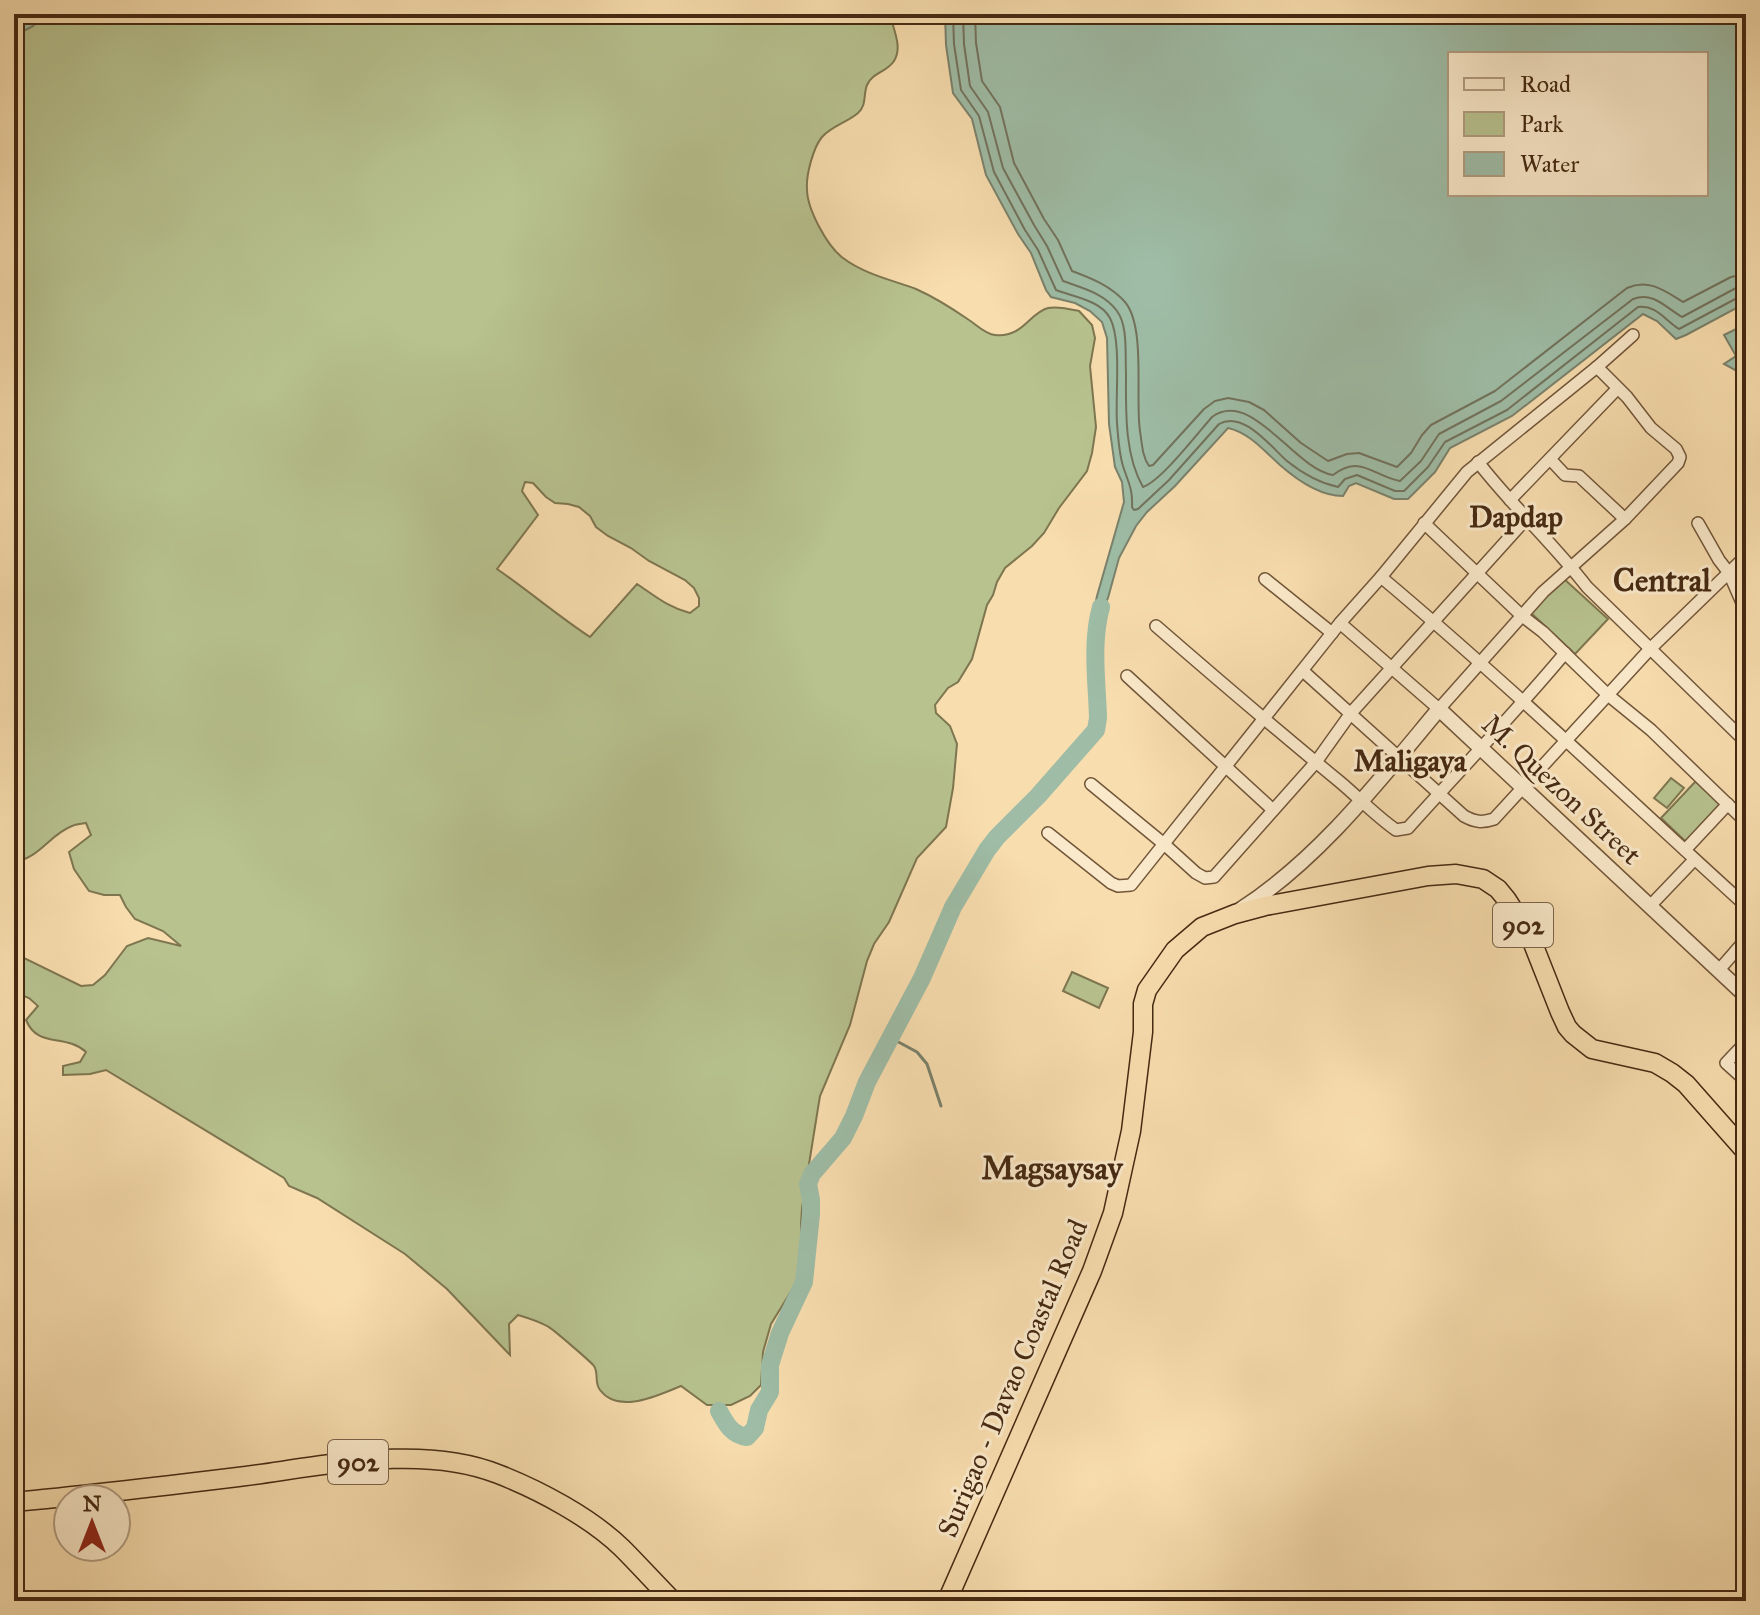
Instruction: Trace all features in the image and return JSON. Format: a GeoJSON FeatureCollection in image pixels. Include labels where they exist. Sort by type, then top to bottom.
{"type":"FeatureCollection","features":[{"type":"Feature","properties":{"kind":"highway","name":"Surigao - Davao Coastal Road"},"geometry":{"type":"LineString","coordinates":[[947,1601],[1092,1271],[1113,1213],[1131,1131],[1147,990],[1166,961],[1202,927],[1235,914],[1295,900],[1428,876],[1456,874],[1483,879],[1498,889],[1530,936],[1560,1012],[1573,1034],[1592,1049],[1655,1063],[1672,1073],[1686,1084],[1745,1150]]}},
{"type":"Feature","properties":{"kind":"highway","name":"902"},"geometry":{"type":"LineString","coordinates":[[14,1502],[361,1462],[431,1459],[496,1473],[549,1496],[608,1536],[668,1596]]}},
{"type":"Feature","properties":{"kind":"street"},"geometry":{"type":"LineString","coordinates":[[1048,833],[1118,886],[1131,885],[1445,497],[1478,462],[1633,335]]}},
{"type":"Feature","properties":{"kind":"street"},"geometry":{"type":"LineString","coordinates":[[1235,914],[1310,857],[1521,615],[1625,519],[1678,463],[1680,457],[1676,449],[1651,428],[1627,397],[1597,367]]}},
{"type":"Feature","properties":{"kind":"street"},"geometry":{"type":"LineString","coordinates":[[1510,500],[1617,389]]}},
{"type":"Feature","properties":{"kind":"street"},"geometry":{"type":"LineString","coordinates":[[1550,459],[1565,475],[1579,476],[1625,519]]}},
{"type":"Feature","properties":{"kind":"street"},"geometry":{"type":"LineString","coordinates":[[1478,462],[1587,587],[1746,742]]}},
{"type":"Feature","properties":{"kind":"street"},"geometry":{"type":"LineString","coordinates":[[1091,784],[1196,873],[1210,879],[1217,875],[1316,762],[1351,713],[1527,518]]}},
{"type":"Feature","properties":{"kind":"street"},"geometry":{"type":"LineString","coordinates":[[1424,523],[1608,695],[1651,730],[1746,822]]}},
{"type":"Feature","properties":{"kind":"street"},"geometry":{"type":"LineString","coordinates":[[1698,523],[1729,573],[1746,612]]}},
{"type":"Feature","properties":{"kind":"street"},"geometry":{"type":"LineString","coordinates":[[1303,671],[1464,816],[1478,822],[1494,819],[1650,649],[1746,556]]}},
{"type":"Feature","properties":{"kind":"street"},"geometry":{"type":"LineString","coordinates":[[1381,577],[1524,702],[1746,906]]}},
{"type":"Feature","properties":{"kind":"street","name":"M. Quezon Street"},"geometry":{"type":"LineString","coordinates":[[1265,579],[1393,669],[1746,996]]}},
{"type":"Feature","properties":{"kind":"street"},"geometry":{"type":"LineString","coordinates":[[1156,626],[1396,830],[1408,828],[1565,653]]}},
{"type":"Feature","properties":{"kind":"street"},"geometry":{"type":"LineString","coordinates":[[1127,676],[1273,810]]}},
{"type":"Feature","properties":{"kind":"street"},"geometry":{"type":"LineString","coordinates":[[1685,850],[1728,804]]}},
{"type":"Feature","properties":{"kind":"street"},"geometry":{"type":"LineString","coordinates":[[1650,906],[1694,860]]}},
{"type":"Feature","properties":{"kind":"street"},"geometry":{"type":"LineString","coordinates":[[1719,970],[1746,939]]}},
{"type":"Feature","properties":{"kind":"street"},"geometry":{"type":"LineString","coordinates":[[1746,1042],[1726,1063],[1746,1081]]}},
{"type":"Feature","properties":{"kind":"green space"},"geometry":{"type":"Polygon","coordinates":[[[47,14],[890,14],[897,56],[888,68],[869,81],[863,107],[858,113],[822,137],[811,162],[808,197],[825,236],[851,264],[923,292],[991,334],[1012,333],[1041,311],[1052,307],[1079,311],[1092,325],[1095,338],[1090,366],[1096,427],[1087,471],[1044,533],[1005,568],[987,605],[972,659],[958,682],[948,688],[935,705],[936,713],[950,726],[957,744],[946,827],[917,858],[889,922],[874,944],[850,1025],[820,1096],[802,1208],[802,1267],[795,1285],[771,1324],[763,1352],[761,1385],[750,1396],[731,1405],[707,1405],[681,1386],[639,1401],[617,1401],[600,1390],[594,1366],[572,1346],[547,1326],[518,1315],[509,1324],[510,1355],[447,1289],[405,1254],[317,1198],[289,1186],[284,1178],[106,1070],[63,1075],[63,1066],[80,1062],[86,1052],[78,1046],[37,1035],[26,1020],[38,1006],[14,992],[14,953],[81,986],[93,985],[105,975],[127,946],[148,938],[181,946],[163,931],[135,919],[120,895],[89,891],[74,869],[69,852],[91,835],[86,823],[64,830],[37,852],[14,861],[14,36],[47,14]],[[525,482],[522,491],[538,515],[497,569],[566,621],[590,637],[637,584],[682,611],[690,613],[699,606],[694,588],[685,580],[608,536],[579,507],[555,503],[533,483],[525,482]]]}},
{"type":"Feature","properties":{"kind":"green space"},"geometry":{"type":"Polygon","coordinates":[[[1563,578],[1608,619],[1575,654],[1530,612],[1563,578]]]}},
{"type":"Feature","properties":{"kind":"green space"},"geometry":{"type":"Polygon","coordinates":[[[1671,778],[1684,788],[1667,808],[1654,798],[1671,778]]]}},
{"type":"Feature","properties":{"kind":"green space"},"geometry":{"type":"Polygon","coordinates":[[[1696,781],[1721,805],[1686,842],[1661,818],[1696,781]]]}},
{"type":"Feature","properties":{"kind":"green space"},"geometry":{"type":"Polygon","coordinates":[[[1072,972],[1108,988],[1099,1008],[1063,991],[1072,972]]]}},
{"type":"Feature","properties":{"kind":"water"},"geometry":{"type":"Polygon","coordinates":[[[14,14],[47,14],[14,36],[14,14]]]}},
{"type":"Feature","properties":{"kind":"water"},"geometry":{"type":"Polygon","coordinates":[[[945,14],[1746,14],[1746,303],[1676,339],[1657,321],[1643,314],[1512,416],[1450,448],[1435,472],[1408,499],[1394,499],[1356,483],[1349,486],[1343,496],[1318,490],[1294,476],[1250,438],[1228,428],[1136,526],[1119,558],[1108,598],[1101,607],[1096,601],[1097,596],[1124,502],[1109,424],[1107,338],[1102,322],[1090,311],[1075,303],[1051,297],[1046,290],[1031,253],[986,175],[972,119],[953,93],[945,14]]]}},
{"type":"Feature","properties":{"kind":"water"},"geometry":{"type":"Polygon","coordinates":[[[1746,324],[1746,376],[1724,364],[1736,356],[1724,335],[1746,324]]]}},
{"type":"Feature","properties":{"kind":"waterway"},"geometry":{"type":"LineString","coordinates":[[719,1411],[737,1434],[747,1437],[755,1428],[759,1410],[770,1392],[770,1365],[780,1333],[804,1282],[811,1214],[808,1184],[812,1174],[843,1138],[867,1082],[922,978],[953,907],[987,850],[1096,730],[1095,648],[1101,607]]}},
{"type":"Feature","properties":{"kind":"waterway"},"geometry":{"type":"LineString","coordinates":[[891,1038],[917,1052],[927,1064],[941,1106]]}},
{"type":"Feature","properties":{"kind":"district","name":"Dapdap"},"geometry":{"type":"Point","coordinates":[1516,517]}},
{"type":"Feature","properties":{"kind":"district","name":"Central"},"geometry":{"type":"Point","coordinates":[1662,580]}},
{"type":"Feature","properties":{"kind":"district","name":"Maligaya"},"geometry":{"type":"Point","coordinates":[1410,761]}},
{"type":"Feature","properties":{"kind":"district","name":"Magsaysay"},"geometry":{"type":"Point","coordinates":[1052,1168]}}]}
